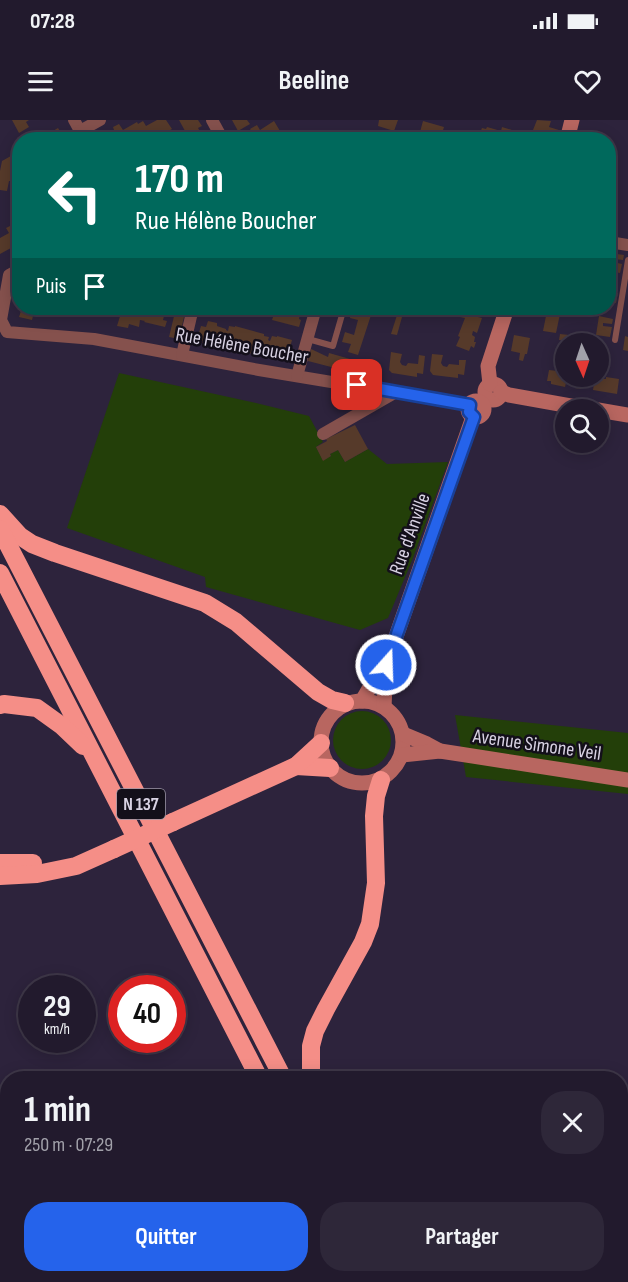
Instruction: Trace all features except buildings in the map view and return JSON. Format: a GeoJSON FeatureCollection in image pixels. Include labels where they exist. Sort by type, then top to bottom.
{"type":"FeatureCollection","features":[{"type":"Feature","properties":{"kind":"highway"},"geometry":{"type":"LineString","coordinates":[[0,514],[20,536],[55,554],[205,603],[236,622],[318,692],[332,700],[354,702]]}},
{"type":"Feature","properties":{"kind":"highway","name":"N 137"},"geometry":{"type":"LineString","coordinates":[[0,529],[279,1071]]}},
{"type":"Feature","properties":{"kind":"highway","name":"N 137"},"geometry":{"type":"LineString","coordinates":[[0,573],[255,1071]]}},
{"type":"Feature","properties":{"kind":"highway"},"geometry":{"type":"LineString","coordinates":[[0,705],[38,708],[62,726],[95,758]]}},
{"type":"Feature","properties":{"kind":"highway"},"geometry":{"type":"LineString","coordinates":[[0,876],[37,874],[76,866],[296,766],[321,742]]}},
{"type":"Feature","properties":{"kind":"highway"},"geometry":{"type":"LineString","coordinates":[[296,766],[330,768]]}},
{"type":"Feature","properties":{"kind":"highway"},"geometry":{"type":"LineString","coordinates":[[311,1071],[311,1046],[315,1031],[363,942],[370,924],[376,883],[374,816],[376,796],[381,780]]}},
{"type":"Feature","properties":{"kind":"highway"},"geometry":{"type":"LineString","coordinates":[[0,863],[33,863],[107,852]]}},
{"type":"Feature","properties":{"kind":"street"},"geometry":{"type":"LineString","coordinates":[[83,132],[100,120]]}},
{"type":"Feature","properties":{"kind":"street","name":"Rue Hélène Boucher"},"geometry":{"type":"LineString","coordinates":[[10,272],[1,320],[7,332],[94,339],[396,392],[484,400]]}},
{"type":"Feature","properties":{"kind":"street"},"geometry":{"type":"LineString","coordinates":[[182,356],[191,315]]}},
{"type":"Feature","properties":{"kind":"street"},"geometry":{"type":"LineString","coordinates":[[297,376],[314,315]]}},
{"type":"Feature","properties":{"kind":"street","name":"Rue d'Anville"},"geometry":{"type":"LineString","coordinates":[[384,707],[386,665],[484,400],[488,366],[505,315]]}},
{"type":"Feature","properties":{"kind":"street"},"geometry":{"type":"LineString","coordinates":[[323,434],[396,392]]}},
{"type":"Feature","properties":{"kind":"street"},"geometry":{"type":"LineString","coordinates":[[484,400],[510,395],[555,403]]}},
{"type":"Feature","properties":{"kind":"street"},"geometry":{"type":"LineString","coordinates":[[609,412],[628,416]]}},
{"type":"Feature","properties":{"kind":"street","name":"Rue d'Anville"},"geometry":{"type":"LineString","coordinates":[[354,702],[386,665]]}},
{"type":"Feature","properties":{"kind":"street"},"geometry":{"type":"LineString","coordinates":[[354,702],[373,702],[384,707],[393,714],[403,734],[402,755],[395,768],[381,780],[366,783],[351,782],[341,778],[330,768],[323,756],[321,742],[326,721],[334,712],[354,702]]}},
{"type":"Feature","properties":{"kind":"street","name":"Avenue Simone Veil"},"geometry":{"type":"LineString","coordinates":[[403,734],[440,751]]}},
{"type":"Feature","properties":{"kind":"street","name":"Avenue Simone Veil"},"geometry":{"type":"LineString","coordinates":[[402,755],[440,751],[628,780]]}},
{"type":"Feature","properties":{"kind":"lane"},"geometry":{"type":"LineString","coordinates":[[615,340],[628,260]]}},
{"type":"Feature","properties":{"kind":"lane"},"geometry":{"type":"LineString","coordinates":[[308,339],[333,345],[342,315]]}},
{"type":"Feature","properties":{"kind":"green space"},"geometry":{"type":"Polygon","coordinates":[[[119,373],[309,416],[323,442],[316,447],[323,460],[338,450],[345,462],[368,449],[387,464],[448,462],[388,618],[360,630],[206,587],[205,577],[67,528],[119,373]]]}},
{"type":"Feature","properties":{"kind":"green space"},"geometry":{"type":"Polygon","coordinates":[[[356,711],[368,711],[383,719],[391,734],[391,746],[383,761],[368,769],[356,769],[341,761],[333,746],[333,734],[341,719],[356,711]]]}},
{"type":"Feature","properties":{"kind":"green space"},"geometry":{"type":"Polygon","coordinates":[[[455,715],[628,733],[628,794],[466,777],[455,715]]]}},
{"type":"Feature","properties":{"kind":"route"},"geometry":{"type":"LineString","coordinates":[[357,385],[470,405],[469,412],[474,417],[386,665]]}}]}
